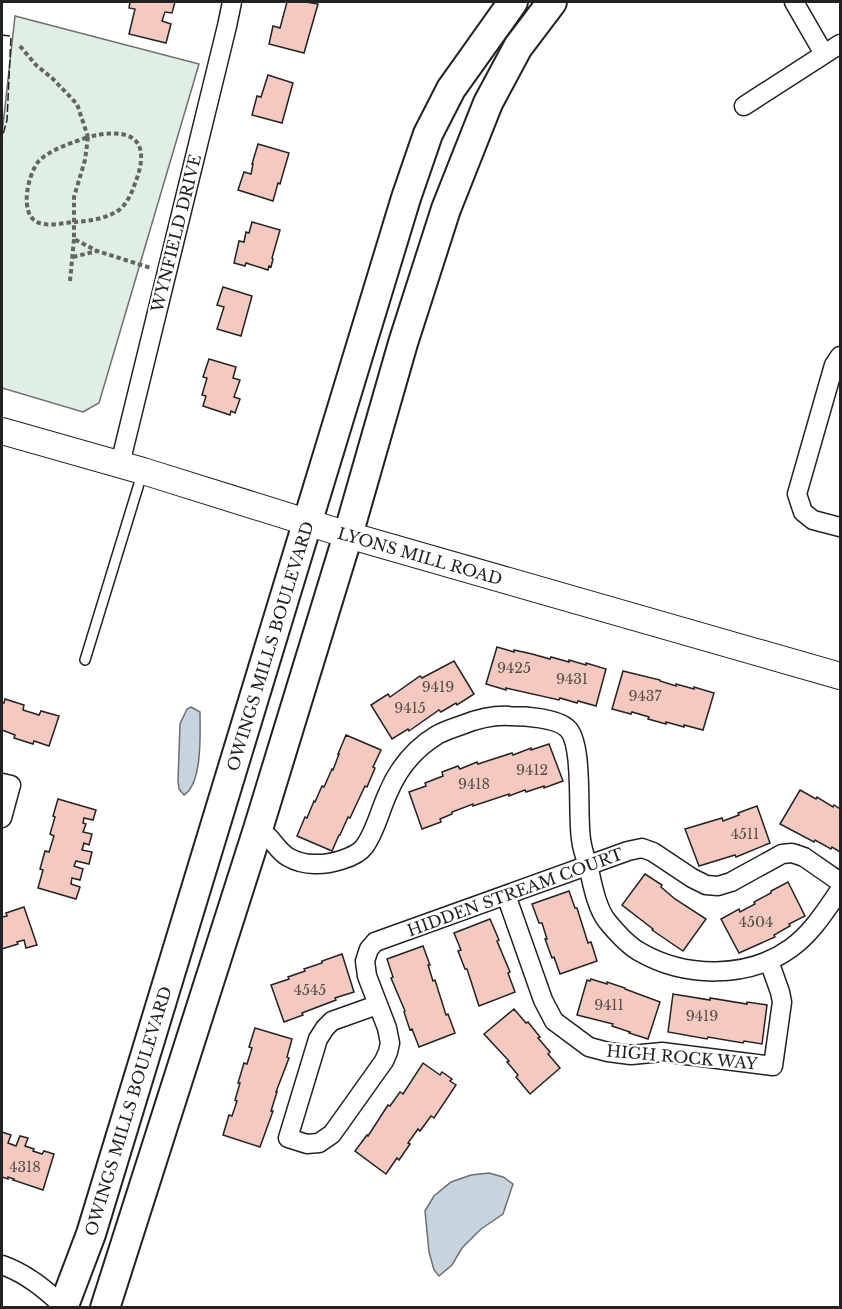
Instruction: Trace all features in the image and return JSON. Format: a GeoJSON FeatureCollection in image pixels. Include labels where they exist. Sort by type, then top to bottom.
{"type":"FeatureCollection","features":[{"type":"Feature","properties":{"kind":"main road","name":"OWINGS MILLS BOULEVARD"},"geometry":{"type":"LineString","coordinates":[[63,1307],[91,1234],[399,220],[428,134],[451,89],[513,2]]}},
{"type":"Feature","properties":{"kind":"main road"},"geometry":{"type":"LineString","coordinates":[[105,1308],[258,829],[348,536],[403,343],[446,209],[488,103],[518,47],[552,2]]}},
{"type":"Feature","properties":{"kind":"main road","name":"LYONS MILL ROAD"},"geometry":{"type":"LineString","coordinates":[[2,431],[131,468],[348,536],[840,676]]}},
{"type":"Feature","properties":{"kind":"street","name":"WYNFIELD DRIVE"},"geometry":{"type":"LineString","coordinates":[[131,468],[166,273],[232,2]]}},
{"type":"Feature","properties":{"kind":"street"},"geometry":{"type":"LineString","coordinates":[[794,2],[824,54]]}},
{"type":"Feature","properties":{"kind":"street"},"geometry":{"type":"LineString","coordinates":[[744,106],[840,44]]}},
{"type":"Feature","properties":{"kind":"street"},"geometry":{"type":"LineString","coordinates":[[840,356],[834,365],[797,494],[803,512],[813,520],[840,527]]}},
{"type":"Feature","properties":{"kind":"street"},"geometry":{"type":"LineString","coordinates":[[258,829],[286,856],[298,861],[314,864],[329,863],[354,855],[363,849],[369,840],[388,791],[400,769],[417,750],[438,734],[471,721],[502,715],[532,717],[555,722],[568,728],[574,741],[579,765],[581,840],[596,897],[605,919],[639,951],[669,965],[693,970],[741,969],[769,961],[791,948],[812,930],[840,890]]}},
{"type":"Feature","properties":{"kind":"street"},"geometry":{"type":"LineString","coordinates":[[2,783],[11,785],[2,818]]}},
{"type":"Feature","properties":{"kind":"street","name":"HIDDEN STREAM COURT"},"geometry":{"type":"LineString","coordinates":[[377,1005],[332,1022],[325,1028],[318,1039],[288,1138],[307,1144],[319,1143],[332,1134],[388,1052],[390,1043],[387,1028],[367,976],[365,961],[369,949],[375,942],[642,848],[653,852],[706,885],[718,886],[730,882],[782,855],[792,853],[804,856],[840,882]]}},
{"type":"Feature","properties":{"kind":"street","name":"HIGH ROCK WAY"},"geometry":{"type":"LineString","coordinates":[[506,895],[543,1000],[554,1021],[589,1047],[608,1052],[631,1055],[662,1052],[774,1066],[782,1002],[769,961]]}},
{"type":"Feature","properties":{"kind":"street"},"geometry":{"type":"LineString","coordinates":[[5,1267],[39,1284],[63,1307]]}},
{"type":"Feature","properties":{"kind":"lane"},"geometry":{"type":"LineString","coordinates":[[86,660],[131,468]]}},
{"type":"Feature","properties":{"kind":"path"},"geometry":{"type":"LineString","coordinates":[[20,46],[36,65],[77,104],[88,137],[85,160],[74,197],[74,238],[70,281]]}},
{"type":"Feature","properties":{"kind":"path"},"geometry":{"type":"LineString","coordinates":[[128,134],[137,143],[142,158],[132,192],[117,211],[101,218],[74,222],[38,223],[26,207],[27,194],[36,164],[57,150],[88,137],[128,134]]}},
{"type":"Feature","properties":{"kind":"path"},"geometry":{"type":"LineString","coordinates":[[74,238],[97,251],[166,273]]}},
{"type":"Feature","properties":{"kind":"path"},"geometry":{"type":"LineString","coordinates":[[73,257],[97,251]]}},
{"type":"Feature","properties":{"kind":"green space"},"geometry":{"type":"Polygon","coordinates":[[[15,16],[199,64],[99,403],[83,412],[2,388],[2,134],[15,16]]]}},
{"type":"Feature","properties":{"kind":"shaded area"},"geometry":{"type":"Polygon","coordinates":[[[191,707],[200,712],[200,744],[195,780],[184,795],[179,789],[178,781],[180,724],[187,709],[191,707]]]}},
{"type":"Feature","properties":{"kind":"shaded area"},"geometry":{"type":"Polygon","coordinates":[[[489,1173],[503,1177],[513,1184],[503,1214],[481,1229],[462,1248],[452,1265],[439,1276],[434,1270],[429,1252],[425,1211],[434,1196],[451,1182],[471,1175],[489,1173]]]}},
{"type":"Feature","properties":{"kind":"building"},"geometry":{"type":"Polygon","coordinates":[[[130,2],[175,2],[172,13],[165,12],[162,21],[171,24],[166,43],[129,34],[135,9],[129,8],[130,2]]]}},
{"type":"Feature","properties":{"kind":"building"},"geometry":{"type":"Polygon","coordinates":[[[287,2],[318,4],[304,53],[269,44],[273,26],[280,28],[287,2]]]}},
{"type":"Feature","properties":{"kind":"building"},"geometry":{"type":"Polygon","coordinates":[[[268,75],[293,83],[282,123],[252,115],[257,96],[261,97],[268,75]]]}},
{"type":"Feature","properties":{"kind":"building"},"geometry":{"type":"Polygon","coordinates":[[[258,144],[289,153],[273,201],[238,190],[244,172],[251,174],[258,144]]]}},
{"type":"Feature","properties":{"kind":"building"},"geometry":{"type":"Polygon","coordinates":[[[252,222],[280,230],[271,267],[269,266],[268,270],[246,263],[245,266],[234,263],[239,241],[244,242],[246,232],[249,233],[252,222]]]}},
{"type":"Feature","properties":{"kind":"building"},"geometry":{"type":"Polygon","coordinates":[[[223,287],[252,296],[241,336],[217,329],[224,307],[217,305],[223,287]]]}},
{"type":"Feature","properties":{"kind":"building"},"geometry":{"type":"Polygon","coordinates":[[[209,359],[236,367],[233,378],[240,380],[234,397],[240,399],[235,413],[231,411],[230,415],[203,406],[206,396],[202,395],[207,378],[203,377],[209,359]]]}},
{"type":"Feature","properties":{"kind":"building"},"geometry":{"type":"Polygon","coordinates":[[[497,647],[550,659],[551,657],[586,665],[586,663],[606,669],[596,706],[506,688],[506,690],[486,684],[497,647]]]}},
{"type":"Feature","properties":{"kind":"building"},"geometry":{"type":"Polygon","coordinates":[[[454,661],[474,694],[457,705],[456,703],[441,712],[439,710],[409,731],[408,729],[392,739],[371,705],[388,694],[390,697],[420,676],[422,678],[454,661]]]}},
{"type":"Feature","properties":{"kind":"building"},"geometry":{"type":"Polygon","coordinates":[[[623,671],[676,686],[676,684],[694,689],[694,687],[714,693],[703,730],[666,722],[666,724],[632,712],[631,714],[612,709],[623,671]]]}},
{"type":"Feature","properties":{"kind":"building"},"geometry":{"type":"Polygon","coordinates":[[[5,699],[24,705],[23,710],[39,715],[41,711],[59,716],[49,746],[14,738],[15,735],[2,730],[2,703],[5,699]]]}},
{"type":"Feature","properties":{"kind":"building"},"geometry":{"type":"Polygon","coordinates":[[[346,735],[381,750],[367,787],[365,786],[350,818],[348,817],[332,851],[297,836],[305,817],[307,818],[322,786],[324,787],[333,770],[346,735]]]}},
{"type":"Feature","properties":{"kind":"building"},"geometry":{"type":"Polygon","coordinates":[[[549,744],[563,781],[544,788],[544,786],[526,792],[525,790],[473,806],[473,804],[452,812],[440,819],[441,822],[422,829],[409,792],[426,786],[425,783],[443,776],[442,772],[458,766],[460,769],[477,762],[478,764],[549,744]]]}},
{"type":"Feature","properties":{"kind":"building"},"geometry":{"type":"Polygon","coordinates":[[[800,790],[840,809],[840,852],[815,840],[814,842],[780,824],[800,790]]]}},
{"type":"Feature","properties":{"kind":"building"},"geometry":{"type":"Polygon","coordinates":[[[58,799],[96,810],[93,820],[84,818],[83,823],[86,824],[83,832],[92,834],[89,845],[84,843],[82,850],[92,852],[89,864],[76,861],[74,866],[83,869],[80,880],[72,878],[71,884],[80,887],[76,899],[38,888],[45,851],[49,852],[54,836],[50,834],[58,799]]]}},
{"type":"Feature","properties":{"kind":"building"},"geometry":{"type":"Polygon","coordinates":[[[757,806],[770,843],[736,857],[735,855],[699,866],[685,829],[722,818],[723,821],[757,806]]]}},
{"type":"Feature","properties":{"kind":"building"},"geometry":{"type":"Polygon","coordinates":[[[645,874],[662,885],[661,887],[675,899],[706,919],[683,951],[652,930],[622,905],[645,874]]]}},
{"type":"Feature","properties":{"kind":"building"},"geometry":{"type":"Polygon","coordinates":[[[788,882],[805,916],[789,924],[790,926],[774,935],[775,937],[739,953],[721,919],[739,909],[740,912],[755,904],[754,902],[788,882]]]}},
{"type":"Feature","properties":{"kind":"building"},"geometry":{"type":"Polygon","coordinates":[[[569,891],[597,961],[560,974],[545,939],[547,939],[542,923],[539,923],[532,904],[569,891]]]}},
{"type":"Feature","properties":{"kind":"building"},"geometry":{"type":"Polygon","coordinates":[[[24,907],[37,945],[26,948],[24,940],[2,949],[2,917],[7,916],[6,913],[24,907]]]}},
{"type":"Feature","properties":{"kind":"building"},"geometry":{"type":"Polygon","coordinates":[[[490,919],[515,992],[479,1006],[467,969],[458,951],[461,950],[454,933],[490,919]]]}},
{"type":"Feature","properties":{"kind":"building"},"geometry":{"type":"Polygon","coordinates":[[[423,946],[433,981],[435,980],[446,1015],[448,1014],[455,1033],[419,1047],[412,1029],[410,1030],[405,1011],[391,978],[393,977],[387,959],[423,946]]]}},
{"type":"Feature","properties":{"kind":"building"},"geometry":{"type":"Polygon","coordinates":[[[342,954],[354,992],[335,998],[336,1000],[284,1022],[271,985],[342,954]]]}},
{"type":"Feature","properties":{"kind":"building"},"geometry":{"type":"Polygon","coordinates":[[[591,979],[625,988],[660,1002],[648,1039],[612,1026],[613,1024],[577,1015],[587,980],[591,979]]]}},
{"type":"Feature","properties":{"kind":"building"},"geometry":{"type":"Polygon","coordinates":[[[673,994],[767,1005],[762,1044],[708,1037],[707,1039],[668,1032],[673,994]]]}},
{"type":"Feature","properties":{"kind":"building"},"geometry":{"type":"Polygon","coordinates":[[[514,1009],[540,1037],[538,1038],[550,1052],[548,1054],[560,1068],[530,1094],[516,1077],[518,1075],[507,1062],[509,1061],[484,1034],[514,1009]]]}},
{"type":"Feature","properties":{"kind":"building"},"geometry":{"type":"Polygon","coordinates":[[[255,1028],[292,1039],[287,1057],[289,1058],[276,1092],[271,1111],[273,1111],[260,1147],[223,1135],[229,1115],[232,1116],[237,1101],[235,1100],[240,1083],[238,1083],[244,1063],[247,1064],[252,1048],[249,1047],[255,1028]]]}},
{"type":"Feature","properties":{"kind":"building"},"geometry":{"type":"Polygon","coordinates":[[[423,1063],[440,1075],[442,1072],[456,1085],[434,1118],[431,1116],[420,1131],[418,1129],[399,1160],[397,1158],[386,1174],[355,1151],[368,1136],[388,1105],[390,1106],[400,1092],[403,1094],[423,1063]]]}},
{"type":"Feature","properties":{"kind":"building"},"geometry":{"type":"Polygon","coordinates":[[[2,1132],[11,1135],[8,1143],[16,1146],[20,1136],[28,1138],[25,1146],[34,1149],[33,1151],[54,1154],[43,1190],[8,1177],[8,1179],[2,1177],[2,1132]]]}},
{"type":"Feature","properties":{"kind":"fence"},"geometry":{"type":"LineString","coordinates":[[2,35],[11,36],[7,120],[2,138]]}}]}
